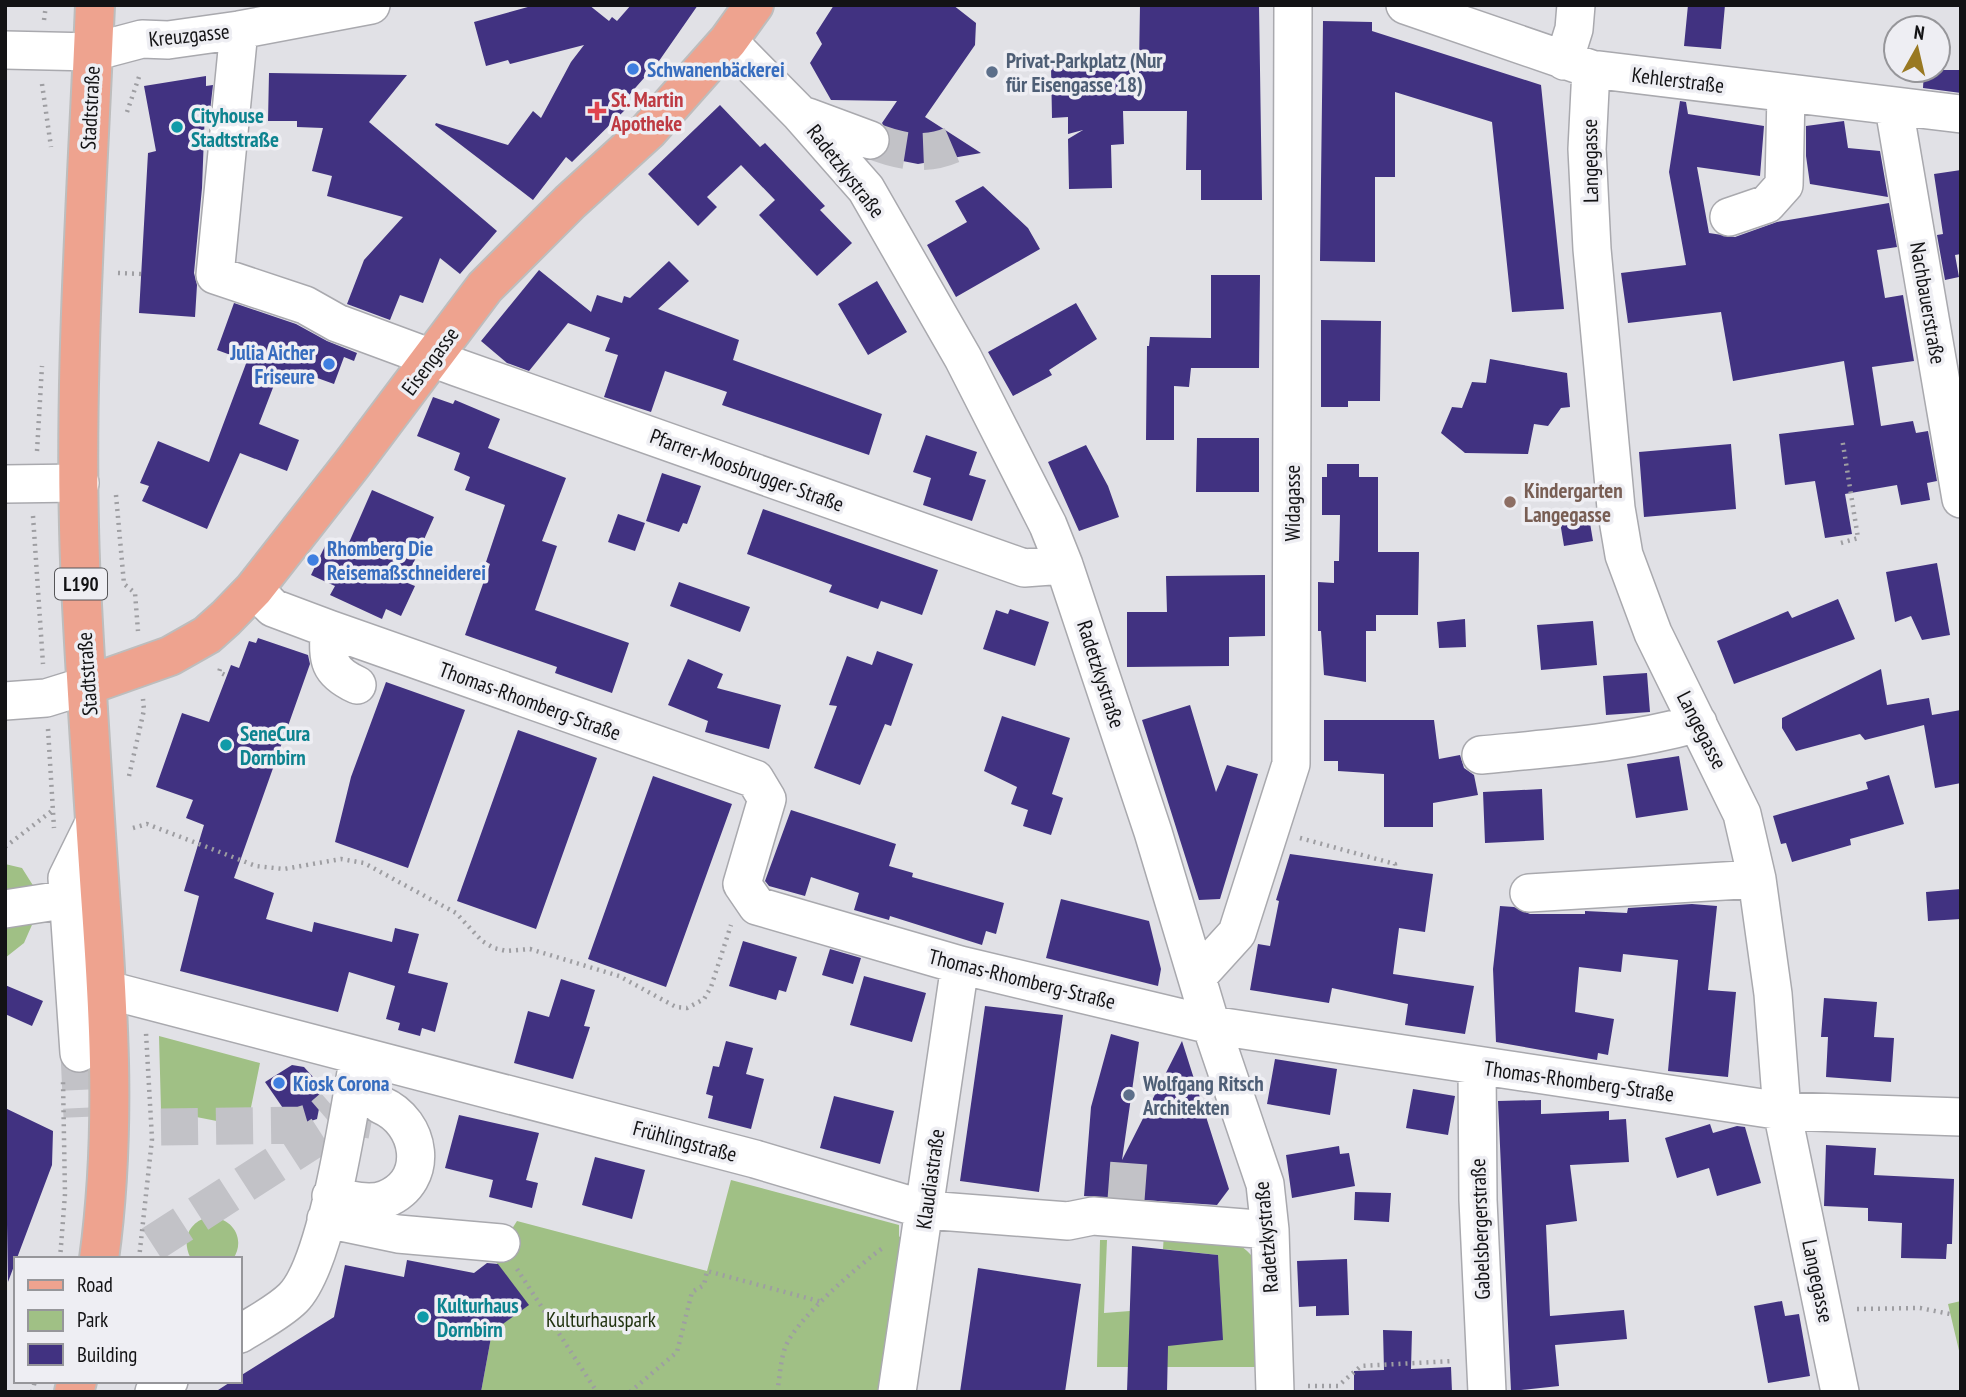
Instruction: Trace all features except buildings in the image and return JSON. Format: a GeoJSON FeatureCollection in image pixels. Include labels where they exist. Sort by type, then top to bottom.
{"type":"FeatureCollection","features":[{"type":"Feature","properties":{"kind":"main road","name":"Stadtstraße"},"geometry":{"type":"LineString","coordinates":[[95,5],[81,283],[97,483],[81,586],[88,685],[113,818],[103,927],[108,990],[111,1121],[109,1187],[99,1257]]}},
{"type":"Feature","properties":{"kind":"main road","name":"Eisengasse"},"geometry":{"type":"LineString","coordinates":[[88,685],[160,660],[207,635],[254,589],[485,287],[570,202],[648,131],[728,41],[754,5]]}},
{"type":"Feature","properties":{"kind":"street","name":"Widagasse"},"geometry":{"type":"LineString","coordinates":[[1197,977],[1237,933],[1291,764],[1293,5]]}},
{"type":"Feature","properties":{"kind":"street","name":"Kehlerstraße"},"geometry":{"type":"LineString","coordinates":[[1405,5],[1577,65],[1894,108],[1961,114]]}},
{"type":"Feature","properties":{"kind":"street","name":"Langegasse"},"geometry":{"type":"LineString","coordinates":[[1576,5],[1574,29],[1587,149],[1592,249],[1613,482],[1624,555],[1653,633],[1742,814],[1757,879],[1773,994],[1782,1111],[1840,1392]]}},
{"type":"Feature","properties":{"kind":"street","name":"Kreuzgasse"},"geometry":{"type":"LineString","coordinates":[[5,50],[93,52],[142,39],[168,40],[239,30],[351,7]]}},
{"type":"Feature","properties":{"kind":"street","name":"Pfarrer-Moosbrugger-Straße"},"geometry":{"type":"LineString","coordinates":[[239,30],[215,275],[305,306],[337,323],[1024,568],[1065,565]]}},
{"type":"Feature","properties":{"kind":"street","name":"Radetzkystraße"},"geometry":{"type":"LineString","coordinates":[[728,41],[800,114],[866,189],[963,358],[1065,565],[1211,1025],[1265,1184],[1270,1230],[1275,1392]]}},
{"type":"Feature","properties":{"kind":"street"},"geometry":{"type":"LineString","coordinates":[[1729,217],[1767,204],[1784,186],[1786,94]]}},
{"type":"Feature","properties":{"kind":"street","name":"Nachbauerstraße"},"geometry":{"type":"LineString","coordinates":[[1894,108],[1961,499]]}},
{"type":"Feature","properties":{"kind":"street"},"geometry":{"type":"LineString","coordinates":[[800,114],[870,140]]}},
{"type":"Feature","properties":{"kind":"street"},"geometry":{"type":"LineString","coordinates":[[5,484],[97,483]]}},
{"type":"Feature","properties":{"kind":"street","name":"Thomas-Rhomberg-Straße"},"geometry":{"type":"LineString","coordinates":[[254,589],[273,608],[755,779],[766,799],[741,884],[757,905],[960,965],[1211,1025],[1782,1111],[1961,1117]]}},
{"type":"Feature","properties":{"kind":"street"},"geometry":{"type":"LineString","coordinates":[[329,629],[328,657],[332,668],[340,677],[357,685]]}},
{"type":"Feature","properties":{"kind":"street"},"geometry":{"type":"LineString","coordinates":[[5,701],[46,698],[88,685]]}},
{"type":"Feature","properties":{"kind":"street"},"geometry":{"type":"LineString","coordinates":[[1481,755],[1583,746],[1668,732],[1698,723]]}},
{"type":"Feature","properties":{"kind":"street"},"geometry":{"type":"LineString","coordinates":[[71,1060],[67,878],[113,818]]}},
{"type":"Feature","properties":{"kind":"street"},"geometry":{"type":"LineString","coordinates":[[1529,893],[1757,879]]}},
{"type":"Feature","properties":{"kind":"street"},"geometry":{"type":"LineString","coordinates":[[5,909],[69,899],[103,927]]}},
{"type":"Feature","properties":{"kind":"street","name":"Klaudiastraße"},"geometry":{"type":"LineString","coordinates":[[897,1392],[926,1210],[960,965]]}},
{"type":"Feature","properties":{"kind":"street","name":"Frühlingstraße"},"geometry":{"type":"LineString","coordinates":[[108,990],[744,1156],[926,1210],[1068,1221],[1126,1209],[1270,1230]]}},
{"type":"Feature","properties":{"kind":"street"},"geometry":{"type":"LineString","coordinates":[[242,1333],[293,1298],[309,1277],[331,1197],[359,1056]]}},
{"type":"Feature","properties":{"kind":"street","name":"Gabelsbergerstraße"},"geometry":{"type":"LineString","coordinates":[[1477,1066],[1478,1200],[1486,1376]]}},
{"type":"Feature","properties":{"kind":"street"},"geometry":{"type":"LineString","coordinates":[[331,1197],[358,1201],[385,1199],[405,1186],[414,1167],[416,1147],[410,1127],[397,1112],[378,1113]]}},
{"type":"Feature","properties":{"kind":"street"},"geometry":{"type":"LineString","coordinates":[[331,1197],[398,1234],[501,1243]]}},
{"type":"Feature","properties":{"kind":"path"},"geometry":{"type":"LineString","coordinates":[[127,123],[128,110],[140,78]]}},
{"type":"Feature","properties":{"kind":"path"},"geometry":{"type":"LineString","coordinates":[[42,96],[47,106]]}},
{"type":"Feature","properties":{"kind":"path"},"geometry":{"type":"LineString","coordinates":[[118,286],[119,259]]}},
{"type":"Feature","properties":{"kind":"path"},"geometry":{"type":"LineString","coordinates":[[118,273],[142,274]]}},
{"type":"Feature","properties":{"kind":"path"},"geometry":{"type":"LineString","coordinates":[[1841,543],[1858,538],[1842,438]]}},
{"type":"Feature","properties":{"kind":"path"},"geometry":{"type":"LineString","coordinates":[[97,483],[124,584],[135,593]]}},
{"type":"Feature","properties":{"kind":"path"},"geometry":{"type":"LineString","coordinates":[[130,787],[129,774],[144,710]]}},
{"type":"Feature","properties":{"kind":"path"},"geometry":{"type":"LineString","coordinates":[[5,847],[53,810]]}},
{"type":"Feature","properties":{"kind":"path"},"geometry":{"type":"LineString","coordinates":[[113,818],[133,828],[147,824],[256,866],[284,869],[341,859],[364,863],[456,913],[482,941],[494,948],[542,952],[619,976],[676,1007],[687,1008],[704,999],[711,986],[737,908],[749,894]]}},
{"type":"Feature","properties":{"kind":"path"},"geometry":{"type":"LineString","coordinates":[[133,828],[134,841]]}},
{"type":"Feature","properties":{"kind":"path"},"geometry":{"type":"LineString","coordinates":[[1270,829],[1395,864],[1395,869]]}},
{"type":"Feature","properties":{"kind":"path"},"geometry":{"type":"LineString","coordinates":[[139,1257],[152,1139],[145,1024]]}},
{"type":"Feature","properties":{"kind":"path"},"geometry":{"type":"LineString","coordinates":[[60,1257],[71,1060]]}},
{"type":"Feature","properties":{"kind":"path"},"geometry":{"type":"LineString","coordinates":[[501,1243],[596,1392]]}},
{"type":"Feature","properties":{"kind":"path"},"geometry":{"type":"LineString","coordinates":[[777,1392],[785,1347],[822,1302],[859,1265],[889,1244]]}},
{"type":"Feature","properties":{"kind":"path"},"geometry":{"type":"LineString","coordinates":[[630,1392],[677,1352],[692,1292],[704,1285],[707,1271],[822,1302]]}},
{"type":"Feature","properties":{"kind":"path"},"geometry":{"type":"LineString","coordinates":[[1825,1314],[1847,1309],[1920,1308],[1950,1314]]}},
{"type":"Feature","properties":{"kind":"path"},"geometry":{"type":"LineString","coordinates":[[1324,1386],[1338,1386],[1360,1366],[1486,1376]]}},
{"type":"Feature","properties":{"kind":"green space"},"geometry":{"type":"Polygon","coordinates":[[[5,864],[22,868],[34,887],[5,897],[5,864]]]}},
{"type":"Feature","properties":{"kind":"green space"},"geometry":{"type":"Polygon","coordinates":[[[35,918],[24,943],[5,958],[5,921],[35,918]]]}},
{"type":"Feature","properties":{"kind":"green space"},"geometry":{"type":"Polygon","coordinates":[[[159,1036],[260,1063],[247,1127],[161,1110],[159,1036]]]}},
{"type":"Feature","properties":{"kind":"green space","name":"Kulturhauspark"},"geometry":{"type":"Polygon","coordinates":[[[731,1180],[899,1225],[899,1237],[912,1229],[882,1392],[481,1392],[492,1332],[528,1305],[493,1258],[517,1221],[707,1271],[731,1180]]]}},
{"type":"Feature","properties":{"kind":"green space"},"geometry":{"type":"Polygon","coordinates":[[[216,1218],[230,1224],[238,1243],[234,1257],[190,1257],[188,1232],[201,1220],[216,1218]]]}},
{"type":"Feature","properties":{"kind":"green space"},"geometry":{"type":"Polygon","coordinates":[[[1164,1233],[1223,1239],[1233,1242],[1251,1255],[1261,1367],[1097,1367],[1100,1240],[1107,1240],[1104,1313],[1130,1311],[1222,1339],[1218,1255],[1163,1249],[1164,1233]]]}},
{"type":"Feature","properties":{"kind":"green space"},"geometry":{"type":"Polygon","coordinates":[[[1961,1301],[1961,1359],[1948,1304],[1961,1301]]]}},
{"type":"Feature","properties":{"kind":"tunnel"},"geometry":{"type":"LineString","coordinates":[[870,140],[921,152],[952,145]]}},
{"type":"Feature","properties":{"kind":"tunnel"},"geometry":{"type":"LineString","coordinates":[[79,1053],[82,1117]]}},
{"type":"Feature","properties":{"kind":"tunnel"},"geometry":{"type":"LineString","coordinates":[[161,1127],[301,1125],[318,1120],[333,1107]]}},
{"type":"Feature","properties":{"kind":"tunnel"},"geometry":{"type":"LineString","coordinates":[[152,1244],[333,1127],[354,1117],[376,1121]]}},
{"type":"Feature","properties":{"kind":"tunnel"},"geometry":{"type":"LineString","coordinates":[[1126,1200],[1129,1160]]}},
{"type":"Feature","properties":{"kind":"place","name":"Schwanenbäckerei"},"geometry":{"type":"Point","coordinates":[633,69]}},
{"type":"Feature","properties":{"kind":"place","name":"Privat-Parkplatz (Nur für Eisengasse 18)"},"geometry":{"type":"Point","coordinates":[992,72]}},
{"type":"Feature","properties":{"kind":"place","name":"St. Martin Apotheke"},"geometry":{"type":"Point","coordinates":[597,111]}},
{"type":"Feature","properties":{"kind":"place","name":"Cityhouse Stadtstraße"},"geometry":{"type":"Point","coordinates":[177,127]}},
{"type":"Feature","properties":{"kind":"place","name":"Julia Aicher Friseure"},"geometry":{"type":"Point","coordinates":[329,364]}},
{"type":"Feature","properties":{"kind":"place","name":"Kindergarten Langegasse"},"geometry":{"type":"Point","coordinates":[1510,502]}},
{"type":"Feature","properties":{"kind":"place","name":"Rhomberg Die Reisemaßschneiderei"},"geometry":{"type":"Point","coordinates":[313,560]}},
{"type":"Feature","properties":{"kind":"place","name":"SeneCura Dornbirn"},"geometry":{"type":"Point","coordinates":[226,745]}},
{"type":"Feature","properties":{"kind":"place","name":"Kiosk Corona"},"geometry":{"type":"Point","coordinates":[279,1083]}},
{"type":"Feature","properties":{"kind":"place","name":"Wolfgang Ritsch Architekten"},"geometry":{"type":"Point","coordinates":[1129,1095]}},
{"type":"Feature","properties":{"kind":"place","name":"Kulturhaus Dornbirn"},"geometry":{"type":"Point","coordinates":[423,1317]}}]}
